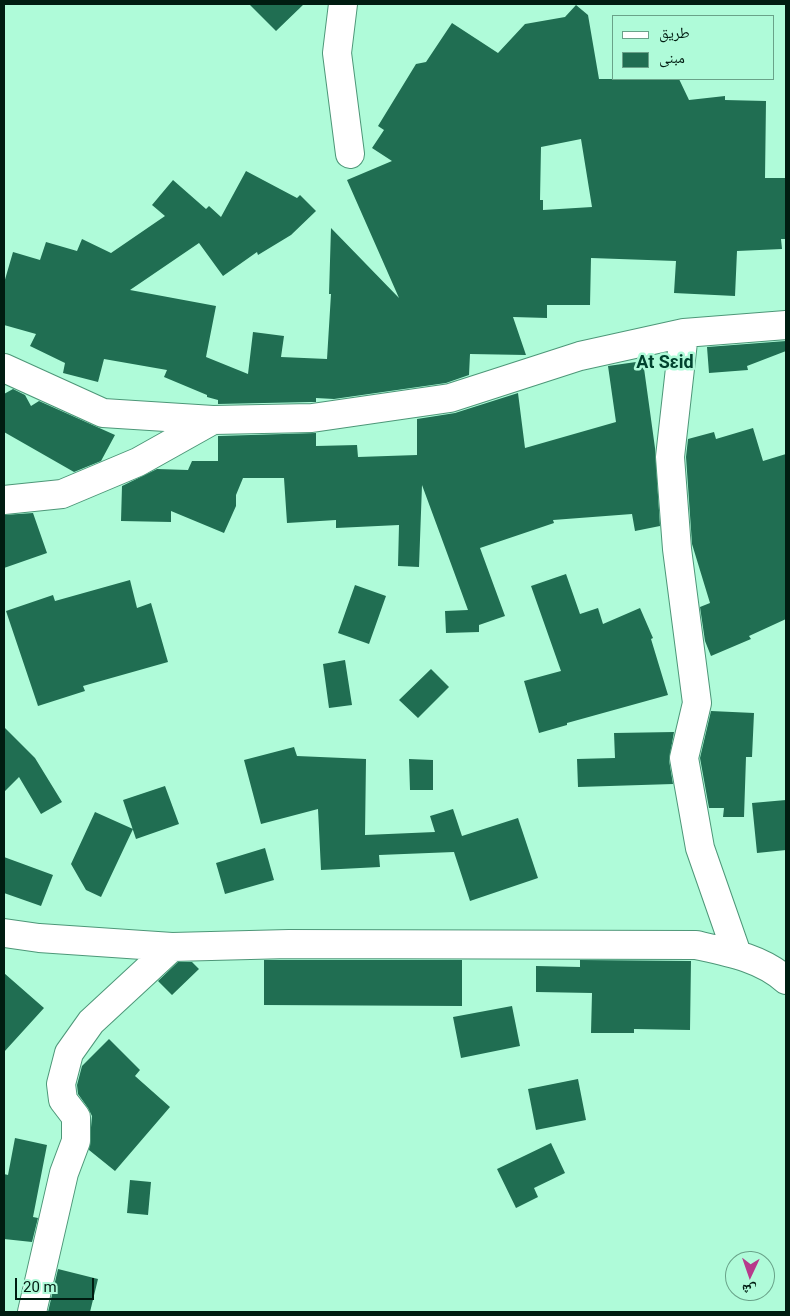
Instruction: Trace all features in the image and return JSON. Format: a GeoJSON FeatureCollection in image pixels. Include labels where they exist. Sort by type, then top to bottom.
{"type":"FeatureCollection","features":[{"type":"Feature","properties":{"kind":"street"},"geometry":{"type":"LineString","coordinates":[[343,4],[337,53],[350,154]]}},
{"type":"Feature","properties":{"kind":"street"},"geometry":{"type":"LineString","coordinates":[[4,368],[103,413],[212,420],[312,418],[450,398],[580,356],[684,333],[786,325]]}},
{"type":"Feature","properties":{"kind":"street"},"geometry":{"type":"LineString","coordinates":[[684,333],[670,457],[677,549],[697,703],[684,758],[700,848],[737,954]]}},
{"type":"Feature","properties":{"kind":"street"},"geometry":{"type":"LineString","coordinates":[[4,500],[62,494],[138,462],[212,420]]}},
{"type":"Feature","properties":{"kind":"street"},"geometry":{"type":"LineString","coordinates":[[4,933],[172,947],[289,944],[696,945],[737,954],[773,968],[786,980]]}},
{"type":"Feature","properties":{"kind":"street"},"geometry":{"type":"LineString","coordinates":[[32,1312],[64,1173],[76,1141],[76,1117],[62,1100],[60,1084],[68,1053],[91,1022],[172,947]]}},
{"type":"Feature","properties":{"kind":"building"},"geometry":{"type":"Polygon","coordinates":[[[249,4],[304,4],[276,31],[249,4]]]}},
{"type":"Feature","properties":{"kind":"building"},"geometry":{"type":"Polygon","coordinates":[[[576,5],[588,15],[599,79],[679,80],[689,100],[725,96],[725,100],[766,101],[765,178],[786,178],[786,239],[781,239],[782,249],[737,251],[735,296],[674,293],[676,261],[591,258],[590,305],[547,305],[547,318],[513,317],[526,355],[470,354],[469,375],[446,383],[334,399],[316,398],[316,402],[218,404],[218,400],[207,397],[207,395],[164,377],[167,370],[104,359],[98,382],[63,373],[65,363],[30,346],[36,334],[4,325],[4,283],[13,252],[40,260],[46,242],[77,251],[82,239],[111,253],[165,216],[152,205],[173,180],[206,209],[209,206],[221,217],[246,171],[297,198],[300,195],[316,211],[291,235],[258,255],[257,252],[223,276],[199,243],[130,290],[216,306],[206,357],[248,374],[253,332],[284,336],[281,357],[327,359],[331,294],[329,294],[331,228],[399,298],[347,180],[392,161],[372,148],[384,130],[378,126],[416,64],[426,62],[452,23],[498,53],[525,24],[565,17],[576,5]],[[581,139],[541,147],[540,200],[543,200],[543,210],[592,207],[581,139]]]}},
{"type":"Feature","properties":{"kind":"building"},"geometry":{"type":"Polygon","coordinates":[[[786,341],[786,351],[747,366],[748,370],[709,373],[707,347],[786,341]]]}},
{"type":"Feature","properties":{"kind":"building"},"geometry":{"type":"Polygon","coordinates":[[[643,361],[655,448],[660,526],[635,531],[632,514],[553,520],[554,523],[480,548],[505,616],[479,625],[479,632],[446,633],[445,611],[468,610],[422,485],[419,567],[398,566],[399,525],[336,528],[336,520],[287,523],[284,478],[243,478],[236,495],[236,506],[224,533],[171,511],[171,522],[121,521],[122,486],[157,469],[188,470],[192,461],[218,461],[218,436],[316,433],[316,446],[357,445],[358,457],[417,455],[417,419],[455,413],[518,393],[525,448],[616,422],[608,366],[643,361]]]}},
{"type":"Feature","properties":{"kind":"building"},"geometry":{"type":"Polygon","coordinates":[[[13,389],[25,395],[31,406],[39,401],[115,435],[101,461],[74,472],[4,432],[4,394],[13,389]]]}},
{"type":"Feature","properties":{"kind":"building"},"geometry":{"type":"Polygon","coordinates":[[[753,428],[763,461],[786,454],[786,619],[749,636],[751,639],[711,656],[705,641],[700,607],[710,603],[692,544],[686,457],[688,439],[714,432],[716,439],[753,428]]]}},
{"type":"Feature","properties":{"kind":"building"},"geometry":{"type":"Polygon","coordinates":[[[33,513],[47,553],[4,568],[4,515],[33,513]]]}},
{"type":"Feature","properties":{"kind":"building"},"geometry":{"type":"Polygon","coordinates":[[[566,574],[580,614],[598,608],[603,624],[640,608],[653,638],[651,639],[668,695],[567,723],[567,725],[539,733],[524,681],[561,671],[531,586],[566,574]]]}},
{"type":"Feature","properties":{"kind":"building"},"geometry":{"type":"Polygon","coordinates":[[[130,580],[137,608],[151,603],[168,662],[83,686],[85,691],[38,706],[6,611],[53,595],[55,601],[130,580]]]}},
{"type":"Feature","properties":{"kind":"building"},"geometry":{"type":"Polygon","coordinates":[[[355,585],[386,596],[369,644],[338,633],[355,585]]]}},
{"type":"Feature","properties":{"kind":"building"},"geometry":{"type":"Polygon","coordinates":[[[345,660],[352,705],[329,708],[323,664],[345,660]]]}},
{"type":"Feature","properties":{"kind":"building"},"geometry":{"type":"Polygon","coordinates":[[[431,669],[449,687],[418,718],[399,700],[431,669]]]}},
{"type":"Feature","properties":{"kind":"building"},"geometry":{"type":"Polygon","coordinates":[[[711,711],[754,713],[752,757],[746,757],[744,817],[723,817],[724,808],[709,808],[700,758],[711,711]]]}},
{"type":"Feature","properties":{"kind":"building"},"geometry":{"type":"Polygon","coordinates":[[[4,727],[35,758],[62,802],[41,814],[19,777],[4,792],[4,727]]]}},
{"type":"Feature","properties":{"kind":"building"},"geometry":{"type":"Polygon","coordinates":[[[674,732],[669,760],[673,784],[578,787],[577,759],[615,758],[614,733],[674,732]]]}},
{"type":"Feature","properties":{"kind":"building"},"geometry":{"type":"Polygon","coordinates":[[[294,747],[297,756],[366,759],[365,835],[435,832],[430,816],[453,809],[462,836],[518,818],[538,878],[470,901],[454,852],[379,855],[380,867],[321,870],[318,809],[261,824],[244,760],[294,747]]]}},
{"type":"Feature","properties":{"kind":"building"},"geometry":{"type":"Polygon","coordinates":[[[409,759],[433,760],[433,790],[410,790],[409,759]]]}},
{"type":"Feature","properties":{"kind":"building"},"geometry":{"type":"Polygon","coordinates":[[[165,786],[179,824],[136,839],[123,800],[165,786]]]}},
{"type":"Feature","properties":{"kind":"building"},"geometry":{"type":"Polygon","coordinates":[[[786,800],[786,850],[757,853],[752,803],[786,800]]]}},
{"type":"Feature","properties":{"kind":"building"},"geometry":{"type":"Polygon","coordinates":[[[95,812],[133,829],[101,897],[86,890],[71,864],[95,812]]]}},
{"type":"Feature","properties":{"kind":"building"},"geometry":{"type":"Polygon","coordinates":[[[265,848],[274,880],[225,894],[216,863],[265,848]]]}},
{"type":"Feature","properties":{"kind":"building"},"geometry":{"type":"Polygon","coordinates":[[[4,857],[53,875],[41,906],[4,893],[4,857]]]}},
{"type":"Feature","properties":{"kind":"building"},"geometry":{"type":"Polygon","coordinates":[[[264,960],[462,960],[462,1006],[264,1005],[264,960]]]}},
{"type":"Feature","properties":{"kind":"building"},"geometry":{"type":"Polygon","coordinates":[[[580,960],[691,961],[690,1030],[634,1029],[634,1033],[591,1033],[592,993],[536,992],[536,966],[580,967],[580,960]]]}},
{"type":"Feature","properties":{"kind":"building"},"geometry":{"type":"Polygon","coordinates":[[[178,962],[192,962],[199,969],[172,995],[158,981],[178,962]]]}},
{"type":"Feature","properties":{"kind":"building"},"geometry":{"type":"Polygon","coordinates":[[[4,973],[44,1008],[4,1052],[4,973]]]}},
{"type":"Feature","properties":{"kind":"building"},"geometry":{"type":"Polygon","coordinates":[[[512,1006],[520,1046],[461,1058],[453,1017],[512,1006]]]}},
{"type":"Feature","properties":{"kind":"building"},"geometry":{"type":"Polygon","coordinates":[[[109,1039],[140,1070],[135,1076],[170,1107],[115,1171],[89,1150],[92,1116],[78,1094],[77,1085],[82,1066],[109,1039]]]}},
{"type":"Feature","properties":{"kind":"building"},"geometry":{"type":"Polygon","coordinates":[[[578,1079],[586,1120],[536,1130],[528,1089],[578,1079]]]}},
{"type":"Feature","properties":{"kind":"building"},"geometry":{"type":"Polygon","coordinates":[[[15,1138],[47,1145],[33,1217],[38,1218],[32,1242],[4,1239],[4,1174],[8,1175],[15,1138]]]}},
{"type":"Feature","properties":{"kind":"building"},"geometry":{"type":"Polygon","coordinates":[[[551,1143],[565,1173],[534,1188],[538,1197],[516,1208],[497,1169],[551,1143]]]}},
{"type":"Feature","properties":{"kind":"building"},"geometry":{"type":"Polygon","coordinates":[[[130,1180],[151,1182],[148,1215],[127,1213],[130,1180]]]}},
{"type":"Feature","properties":{"kind":"building"},"geometry":{"type":"Polygon","coordinates":[[[58,1269],[98,1279],[90,1312],[48,1312],[58,1269]]]}},
{"type":"Feature","properties":{"kind":"district","name":"At Sɛid"},"geometry":{"type":"Point","coordinates":[665,363]}}]}
